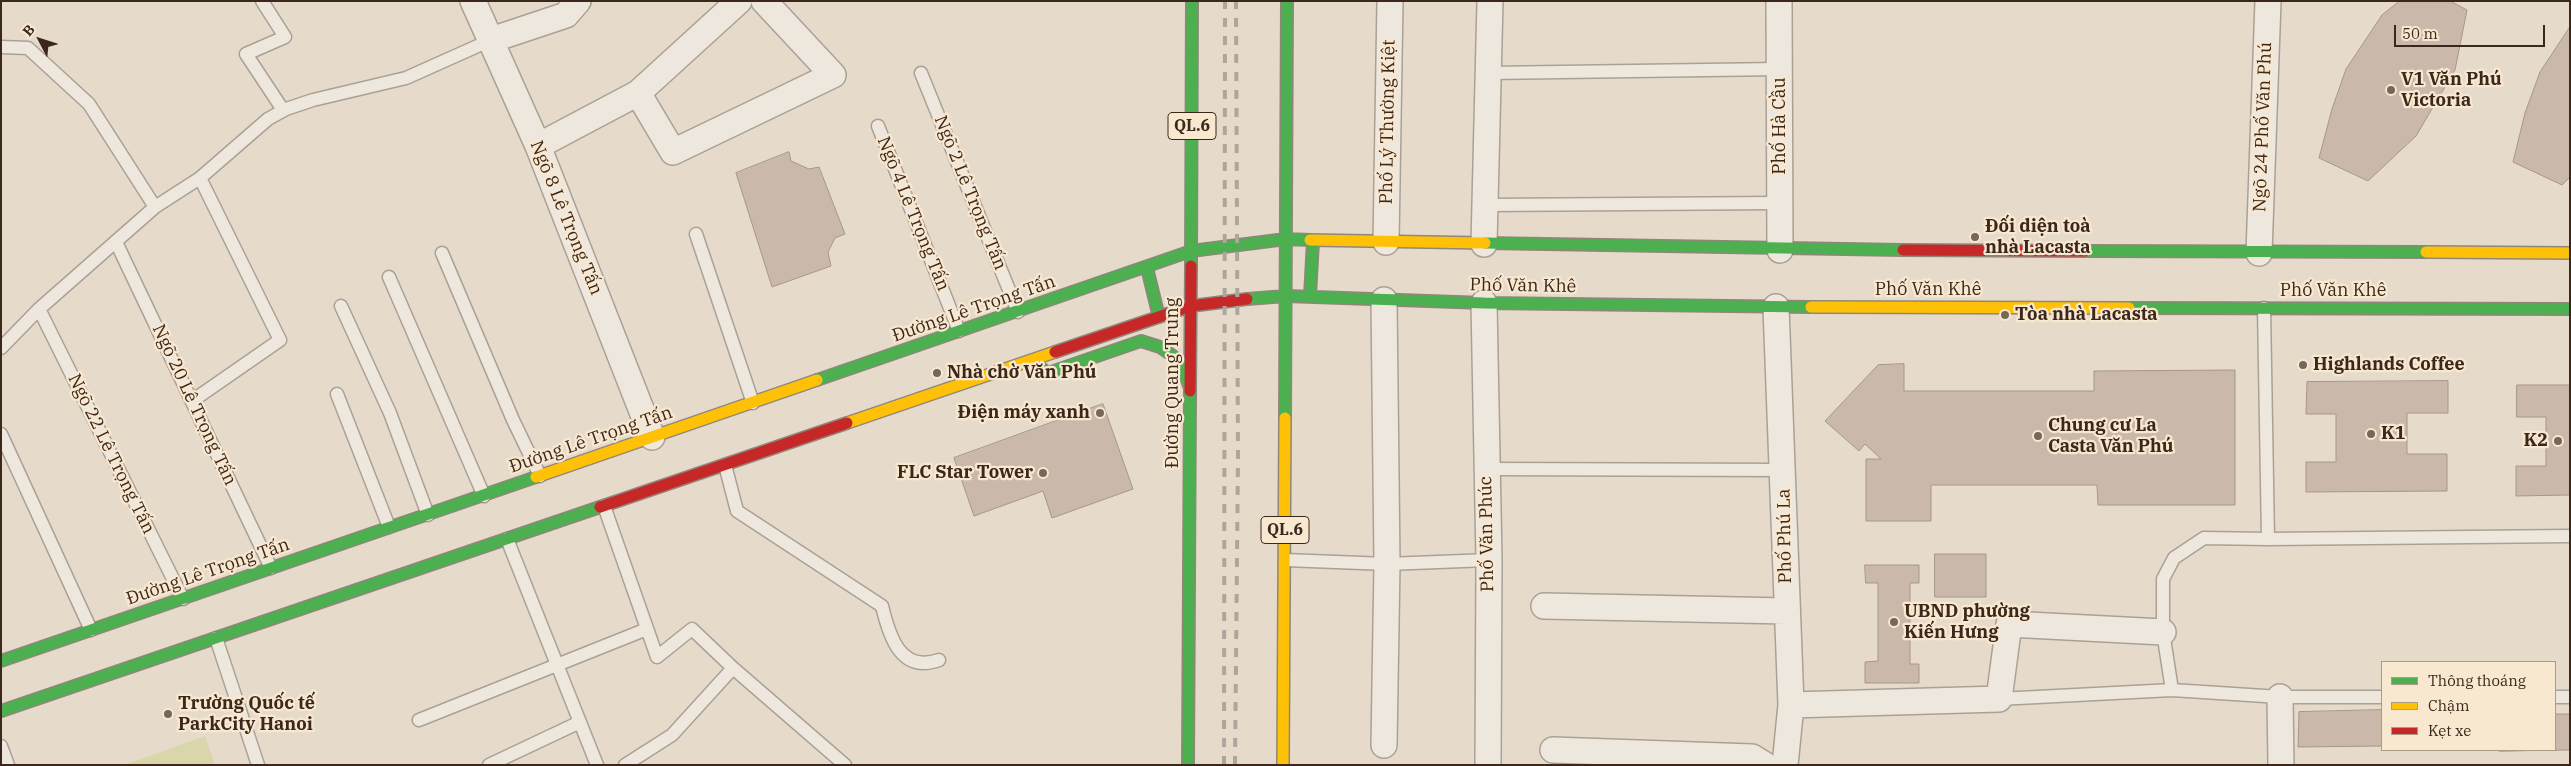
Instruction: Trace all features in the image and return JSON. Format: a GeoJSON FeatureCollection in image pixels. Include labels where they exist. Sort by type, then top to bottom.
{"type":"FeatureCollection","features":[{"type":"Feature","properties":{"kind":"main road","name":"Đường Quang Trung"},"geometry":{"type":"LineString","coordinates":[[1188,765],[1192,1]]}},
{"type":"Feature","properties":{"kind":"main road","name":"QL.6"},"geometry":{"type":"LineString","coordinates":[[1283,765],[1287,1]]}},
{"type":"Feature","properties":{"kind":"main road","name":"Đường Lê Trọng Tấn"},"geometry":{"type":"LineString","coordinates":[[1,661],[1147,268],[1191,251],[1286,239]]}},
{"type":"Feature","properties":{"kind":"main road"},"geometry":{"type":"LineString","coordinates":[[1286,239],[1780,250],[2570,253]]}},
{"type":"Feature","properties":{"kind":"main road"},"geometry":{"type":"LineString","coordinates":[[1310,296],[1313,241]]}},
{"type":"Feature","properties":{"kind":"main road"},"geometry":{"type":"LineString","coordinates":[[1147,268],[1159,317]]}},
{"type":"Feature","properties":{"kind":"main road","name":"Phố Văn Khê"},"geometry":{"type":"LineString","coordinates":[[1191,306],[1225,300],[1310,296],[1484,303],[1776,307],[2570,309]]}},
{"type":"Feature","properties":{"kind":"main road"},"geometry":{"type":"LineString","coordinates":[[1,711],[1191,306]]}},
{"type":"Feature","properties":{"kind":"main road"},"geometry":{"type":"LineString","coordinates":[[1032,360],[1048,373],[1141,341],[1155,344],[1182,365],[1191,391]]}},
{"type":"Feature","properties":{"kind":"street","name":"Ngõ 8 Lê Trọng Tấn"},"geometry":{"type":"LineString","coordinates":[[473,1],[538,146],[652,437]]}},
{"type":"Feature","properties":{"kind":"street"},"geometry":{"type":"LineString","coordinates":[[491,40],[566,14],[578,1]]}},
{"type":"Feature","properties":{"kind":"street"},"geometry":{"type":"LineString","coordinates":[[538,146],[638,93],[739,1]]}},
{"type":"Feature","properties":{"kind":"street"},"geometry":{"type":"LineString","coordinates":[[638,93],[673,152],[833,75],[764,1]]}},
{"type":"Feature","properties":{"kind":"street","name":"Phố Lý Thường Kiệt"},"geometry":{"type":"LineString","coordinates":[[1386,242],[1390,1]]}},
{"type":"Feature","properties":{"kind":"street"},"geometry":{"type":"LineString","coordinates":[[1484,244],[1490,1]]}},
{"type":"Feature","properties":{"kind":"street","name":"Phố Hà Cầu"},"geometry":{"type":"LineString","coordinates":[[1779,1],[1780,250]]}},
{"type":"Feature","properties":{"kind":"street","name":"Ngõ 24 Phố Văn Phú"},"geometry":{"type":"LineString","coordinates":[[2259,253],[2268,1]]}},
{"type":"Feature","properties":{"kind":"street"},"geometry":{"type":"LineString","coordinates":[[1384,300],[1387,564],[1384,745]]}},
{"type":"Feature","properties":{"kind":"street","name":"Phố Văn Phúc"},"geometry":{"type":"LineString","coordinates":[[1484,303],[1489,560],[1488,765]]}},
{"type":"Feature","properties":{"kind":"street","name":"Phố Phú La"},"geometry":{"type":"LineString","coordinates":[[1776,307],[1784,470],[1791,705],[1785,765]]}},
{"type":"Feature","properties":{"kind":"street"},"geometry":{"type":"LineString","coordinates":[[1544,606],[1787,611]]}},
{"type":"Feature","properties":{"kind":"street"},"geometry":{"type":"LineString","coordinates":[[1791,705],[1999,699],[2009,624],[2163,632]]}},
{"type":"Feature","properties":{"kind":"street"},"geometry":{"type":"LineString","coordinates":[[2280,697],[2280,765]]}},
{"type":"Feature","properties":{"kind":"street"},"geometry":{"type":"LineString","coordinates":[[1553,750],[1752,757],[1765,765]]}},
{"type":"Feature","properties":{"kind":"lane"},"geometry":{"type":"LineString","coordinates":[[262,1],[285,37],[246,54],[283,110]]}},
{"type":"Feature","properties":{"kind":"lane"},"geometry":{"type":"LineString","coordinates":[[1,348],[39,309],[155,207],[200,178],[268,119],[283,110],[313,100],[406,78],[491,40]]}},
{"type":"Feature","properties":{"kind":"lane"},"geometry":{"type":"LineString","coordinates":[[1,47],[28,48],[89,104],[155,207]]}},
{"type":"Feature","properties":{"kind":"lane"},"geometry":{"type":"LineString","coordinates":[[1488,73],[1780,69]]}},
{"type":"Feature","properties":{"kind":"lane","name":"Ngõ 2 Lê Trọng Tấn"},"geometry":{"type":"LineString","coordinates":[[921,73],[1018,312]]}},
{"type":"Feature","properties":{"kind":"lane","name":"Ngõ 4 Lê Trọng Tấn"},"geometry":{"type":"LineString","coordinates":[[878,126],[959,331]]}},
{"type":"Feature","properties":{"kind":"lane"},"geometry":{"type":"LineString","coordinates":[[192,401],[280,340],[200,178]]}},
{"type":"Feature","properties":{"kind":"lane"},"geometry":{"type":"LineString","coordinates":[[1485,205],[1780,203]]}},
{"type":"Feature","properties":{"kind":"lane"},"geometry":{"type":"LineString","coordinates":[[696,234],[753,403]]}},
{"type":"Feature","properties":{"kind":"lane","name":"Ngõ 20 Lê Trọng Tấn"},"geometry":{"type":"LineString","coordinates":[[116,242],[271,568]]}},
{"type":"Feature","properties":{"kind":"lane"},"geometry":{"type":"LineString","coordinates":[[442,253],[513,420],[540,476]]}},
{"type":"Feature","properties":{"kind":"lane"},"geometry":{"type":"LineString","coordinates":[[389,277],[484,496]]}},
{"type":"Feature","properties":{"kind":"lane"},"geometry":{"type":"LineString","coordinates":[[341,306],[390,413],[428,515]]}},
{"type":"Feature","properties":{"kind":"lane"},"geometry":{"type":"LineString","coordinates":[[2264,308],[2268,539]]}},
{"type":"Feature","properties":{"kind":"lane","name":"Ngõ 22 Lê Trọng Tấn"},"geometry":{"type":"LineString","coordinates":[[39,309],[183,599]]}},
{"type":"Feature","properties":{"kind":"lane"},"geometry":{"type":"LineString","coordinates":[[337,394],[389,528]]}},
{"type":"Feature","properties":{"kind":"lane"},"geometry":{"type":"LineString","coordinates":[[1,434],[92,630]]}},
{"type":"Feature","properties":{"kind":"lane"},"geometry":{"type":"LineString","coordinates":[[725,465],[737,511],[882,606],[890,638],[911,662],[927,664],[939,660]]}},
{"type":"Feature","properties":{"kind":"lane"},"geometry":{"type":"LineString","coordinates":[[1486,469],[1784,470]]}},
{"type":"Feature","properties":{"kind":"lane"},"geometry":{"type":"LineString","coordinates":[[604,506],[657,657],[692,629],[733,668],[845,765]]}},
{"type":"Feature","properties":{"kind":"lane"},"geometry":{"type":"LineString","coordinates":[[2172,690],[2163,632],[2163,579],[2174,558],[2204,538],[2570,536]]}},
{"type":"Feature","properties":{"kind":"lane"},"geometry":{"type":"LineString","coordinates":[[506,539],[597,765]]}},
{"type":"Feature","properties":{"kind":"lane"},"geometry":{"type":"LineString","coordinates":[[1285,560],[1387,564],[1489,560]]}},
{"type":"Feature","properties":{"kind":"lane"},"geometry":{"type":"LineString","coordinates":[[419,720],[647,629]]}},
{"type":"Feature","properties":{"kind":"lane"},"geometry":{"type":"LineString","coordinates":[[216,638],[258,765]]}},
{"type":"Feature","properties":{"kind":"lane"},"geometry":{"type":"LineString","coordinates":[[625,765],[672,735],[733,668]]}},
{"type":"Feature","properties":{"kind":"lane"},"geometry":{"type":"LineString","coordinates":[[1999,699],[2172,690],[2280,697],[2381,697]]}},
{"type":"Feature","properties":{"kind":"lane"},"geometry":{"type":"LineString","coordinates":[[2556,697],[2570,697]]}},
{"type":"Feature","properties":{"kind":"lane"},"geometry":{"type":"LineString","coordinates":[[490,765],[580,722]]}},
{"type":"Feature","properties":{"kind":"lane"},"geometry":{"type":"LineString","coordinates":[[1,746],[8,765]]}},
{"type":"Feature","properties":{"kind":"shaded area"},"geometry":{"type":"Polygon","coordinates":[[[205,736],[215,765],[124,765],[205,736]]]}},
{"type":"Feature","properties":{"kind":"building","name":"V1 Văn Phú Victoria"},"geometry":{"type":"Polygon","coordinates":[[[2400,1],[2450,1],[2467,10],[2455,70],[2416,136],[2368,181],[2319,158],[2332,109],[2346,69],[2382,15],[2400,1]]]}},
{"type":"Feature","properties":{"kind":"building"},"geometry":{"type":"Polygon","coordinates":[[[2570,27],[2570,177],[2562,185],[2513,162],[2525,113],[2540,72],[2570,27]]]}},
{"type":"Feature","properties":{"kind":"building"},"geometry":{"type":"Polygon","coordinates":[[[789,152],[791,161],[809,169],[819,167],[845,234],[835,238],[828,252],[831,266],[772,287],[736,173],[789,152]]]}},
{"type":"Feature","properties":{"kind":"building","name":"Chung cư La Casta Văn Phú"},"geometry":{"type":"Polygon","coordinates":[[[1904,364],[1904,391],[2094,391],[2094,371],[2235,370],[2235,505],[2098,505],[2097,485],[1931,485],[1931,521],[1866,521],[1866,459],[1881,459],[1865,444],[1859,451],[1825,421],[1878,365],[1904,364]]]}},
{"type":"Feature","properties":{"kind":"building","name":"K1"},"geometry":{"type":"Polygon","coordinates":[[[2448,381],[2448,413],[2407,413],[2407,454],[2447,454],[2447,491],[2306,492],[2306,462],[2336,462],[2336,414],[2306,414],[2307,382],[2448,381]]]}},
{"type":"Feature","properties":{"kind":"building","name":"K2"},"geometry":{"type":"Polygon","coordinates":[[[2517,385],[2570,385],[2570,495],[2516,496],[2516,466],[2546,466],[2546,417],[2517,417],[2517,385]]]}},
{"type":"Feature","properties":{"kind":"building","name":"FLC Star Tower"},"geometry":{"type":"Polygon","coordinates":[[[1103,404],[1133,489],[1052,518],[1043,491],[974,516],[954,458],[1103,404]]]}},
{"type":"Feature","properties":{"kind":"building"},"geometry":{"type":"Polygon","coordinates":[[[1935,554],[1986,554],[1986,597],[1935,597],[1935,554]]]}},
{"type":"Feature","properties":{"kind":"building","name":"UBND phường Kiến Hưng"},"geometry":{"type":"Polygon","coordinates":[[[1865,565],[1919,565],[1919,583],[1910,583],[1910,664],[1919,664],[1919,683],[1865,683],[1865,662],[1878,661],[1878,583],[1866,583],[1865,565]]]}},
{"type":"Feature","properties":{"kind":"building"},"geometry":{"type":"Polygon","coordinates":[[[2381,710],[2381,746],[2298,747],[2299,712],[2381,710]]]}},
{"type":"Feature","properties":{"kind":"building"},"geometry":{"type":"Polygon","coordinates":[[[2556,714],[2570,714],[2570,750],[2556,750],[2556,714]]]}},
{"type":"Feature","properties":{"kind":"railway"},"geometry":{"type":"LineString","coordinates":[[1224,765],[1225,1]]}},
{"type":"Feature","properties":{"kind":"railway"},"geometry":{"type":"LineString","coordinates":[[1235,765],[1238,455],[1236,1]]}},
{"type":"Feature","properties":{"kind":"traffic: fast"},"geometry":{"type":"LineString","coordinates":[[1191,266],[1192,1]]}},
{"type":"Feature","properties":{"kind":"traffic: fast"},"geometry":{"type":"LineString","coordinates":[[1285,418],[1287,1]]}},
{"type":"Feature","properties":{"kind":"traffic: fast"},"geometry":{"type":"LineString","coordinates":[[817,380],[1191,251],[1286,239],[1310,240]]}},
{"type":"Feature","properties":{"kind":"traffic: fast"},"geometry":{"type":"LineString","coordinates":[[1310,296],[1313,241]]}},
{"type":"Feature","properties":{"kind":"traffic: fast"},"geometry":{"type":"LineString","coordinates":[[1485,243],[1903,250]]}},
{"type":"Feature","properties":{"kind":"traffic: fast"},"geometry":{"type":"LineString","coordinates":[[2085,251],[2426,252]]}},
{"type":"Feature","properties":{"kind":"traffic: fast"},"geometry":{"type":"LineString","coordinates":[[1147,268],[1159,317]]}},
{"type":"Feature","properties":{"kind":"traffic: fast"},"geometry":{"type":"LineString","coordinates":[[1247,299],[1286,296],[1484,303],[1811,307]]}},
{"type":"Feature","properties":{"kind":"traffic: fast"},"geometry":{"type":"LineString","coordinates":[[2129,308],[2570,309]]}},
{"type":"Feature","properties":{"kind":"traffic: fast"},"geometry":{"type":"LineString","coordinates":[[1032,361],[1048,373],[1141,341],[1160,347],[1173,356],[1183,369],[1190,388]]}},
{"type":"Feature","properties":{"kind":"traffic: fast"},"geometry":{"type":"LineString","coordinates":[[1188,765],[1190,391]]}},
{"type":"Feature","properties":{"kind":"traffic: fast"},"geometry":{"type":"LineString","coordinates":[[1,661],[536,477]]}},
{"type":"Feature","properties":{"kind":"traffic: fast"},"geometry":{"type":"LineString","coordinates":[[1,711],[600,507]]}},
{"type":"Feature","properties":{"kind":"traffic: slow"},"geometry":{"type":"LineString","coordinates":[[1310,240],[1485,243]]}},
{"type":"Feature","properties":{"kind":"traffic: slow"},"geometry":{"type":"LineString","coordinates":[[2426,252],[2570,253]]}},
{"type":"Feature","properties":{"kind":"traffic: slow"},"geometry":{"type":"LineString","coordinates":[[1811,307],[2129,308]]}},
{"type":"Feature","properties":{"kind":"traffic: slow"},"geometry":{"type":"LineString","coordinates":[[847,423],[1055,352]]}},
{"type":"Feature","properties":{"kind":"traffic: slow"},"geometry":{"type":"LineString","coordinates":[[536,477],[817,380]]}},
{"type":"Feature","properties":{"kind":"traffic: slow"},"geometry":{"type":"LineString","coordinates":[[1283,765],[1285,418]]}},
{"type":"Feature","properties":{"kind":"traffic: jam"},"geometry":{"type":"LineString","coordinates":[[1903,250],[2085,251]]}},
{"type":"Feature","properties":{"kind":"traffic: jam"},"geometry":{"type":"LineString","coordinates":[[1190,391],[1191,266]]}},
{"type":"Feature","properties":{"kind":"traffic: jam"},"geometry":{"type":"LineString","coordinates":[[1055,352],[1191,306],[1247,299]]}},
{"type":"Feature","properties":{"kind":"traffic: jam"},"geometry":{"type":"LineString","coordinates":[[600,507],[847,423]]}},
{"type":"Feature","properties":{"kind":"place","name":"V1 Văn Phú Victoria"},"geometry":{"type":"Point","coordinates":[2391,90]}},
{"type":"Feature","properties":{"kind":"place","name":"Đối diện toà nhà Lacasta"},"geometry":{"type":"Point","coordinates":[1975,237]}},
{"type":"Feature","properties":{"kind":"place","name":"Tòa nhà Lacasta"},"geometry":{"type":"Point","coordinates":[2005,315]}},
{"type":"Feature","properties":{"kind":"place","name":"Highlands Coffee"},"geometry":{"type":"Point","coordinates":[2303,365]}},
{"type":"Feature","properties":{"kind":"place","name":"Nhà chờ Văn Phú"},"geometry":{"type":"Point","coordinates":[937,373]}},
{"type":"Feature","properties":{"kind":"place","name":"Điện máy xanh"},"geometry":{"type":"Point","coordinates":[1100,413]}},
{"type":"Feature","properties":{"kind":"place","name":"K1"},"geometry":{"type":"Point","coordinates":[2371,434]}},
{"type":"Feature","properties":{"kind":"place","name":"Chung cư La Casta Văn Phú"},"geometry":{"type":"Point","coordinates":[2038,436]}},
{"type":"Feature","properties":{"kind":"place","name":"K2"},"geometry":{"type":"Point","coordinates":[2558,441]}},
{"type":"Feature","properties":{"kind":"place","name":"FLC Star Tower"},"geometry":{"type":"Point","coordinates":[1043,473]}},
{"type":"Feature","properties":{"kind":"place","name":"UBND phường Kiến Hưng"},"geometry":{"type":"Point","coordinates":[1894,622]}},
{"type":"Feature","properties":{"kind":"place","name":"Trường Quốc tế ParkCity Hanoi"},"geometry":{"type":"Point","coordinates":[168,714]}}]}
